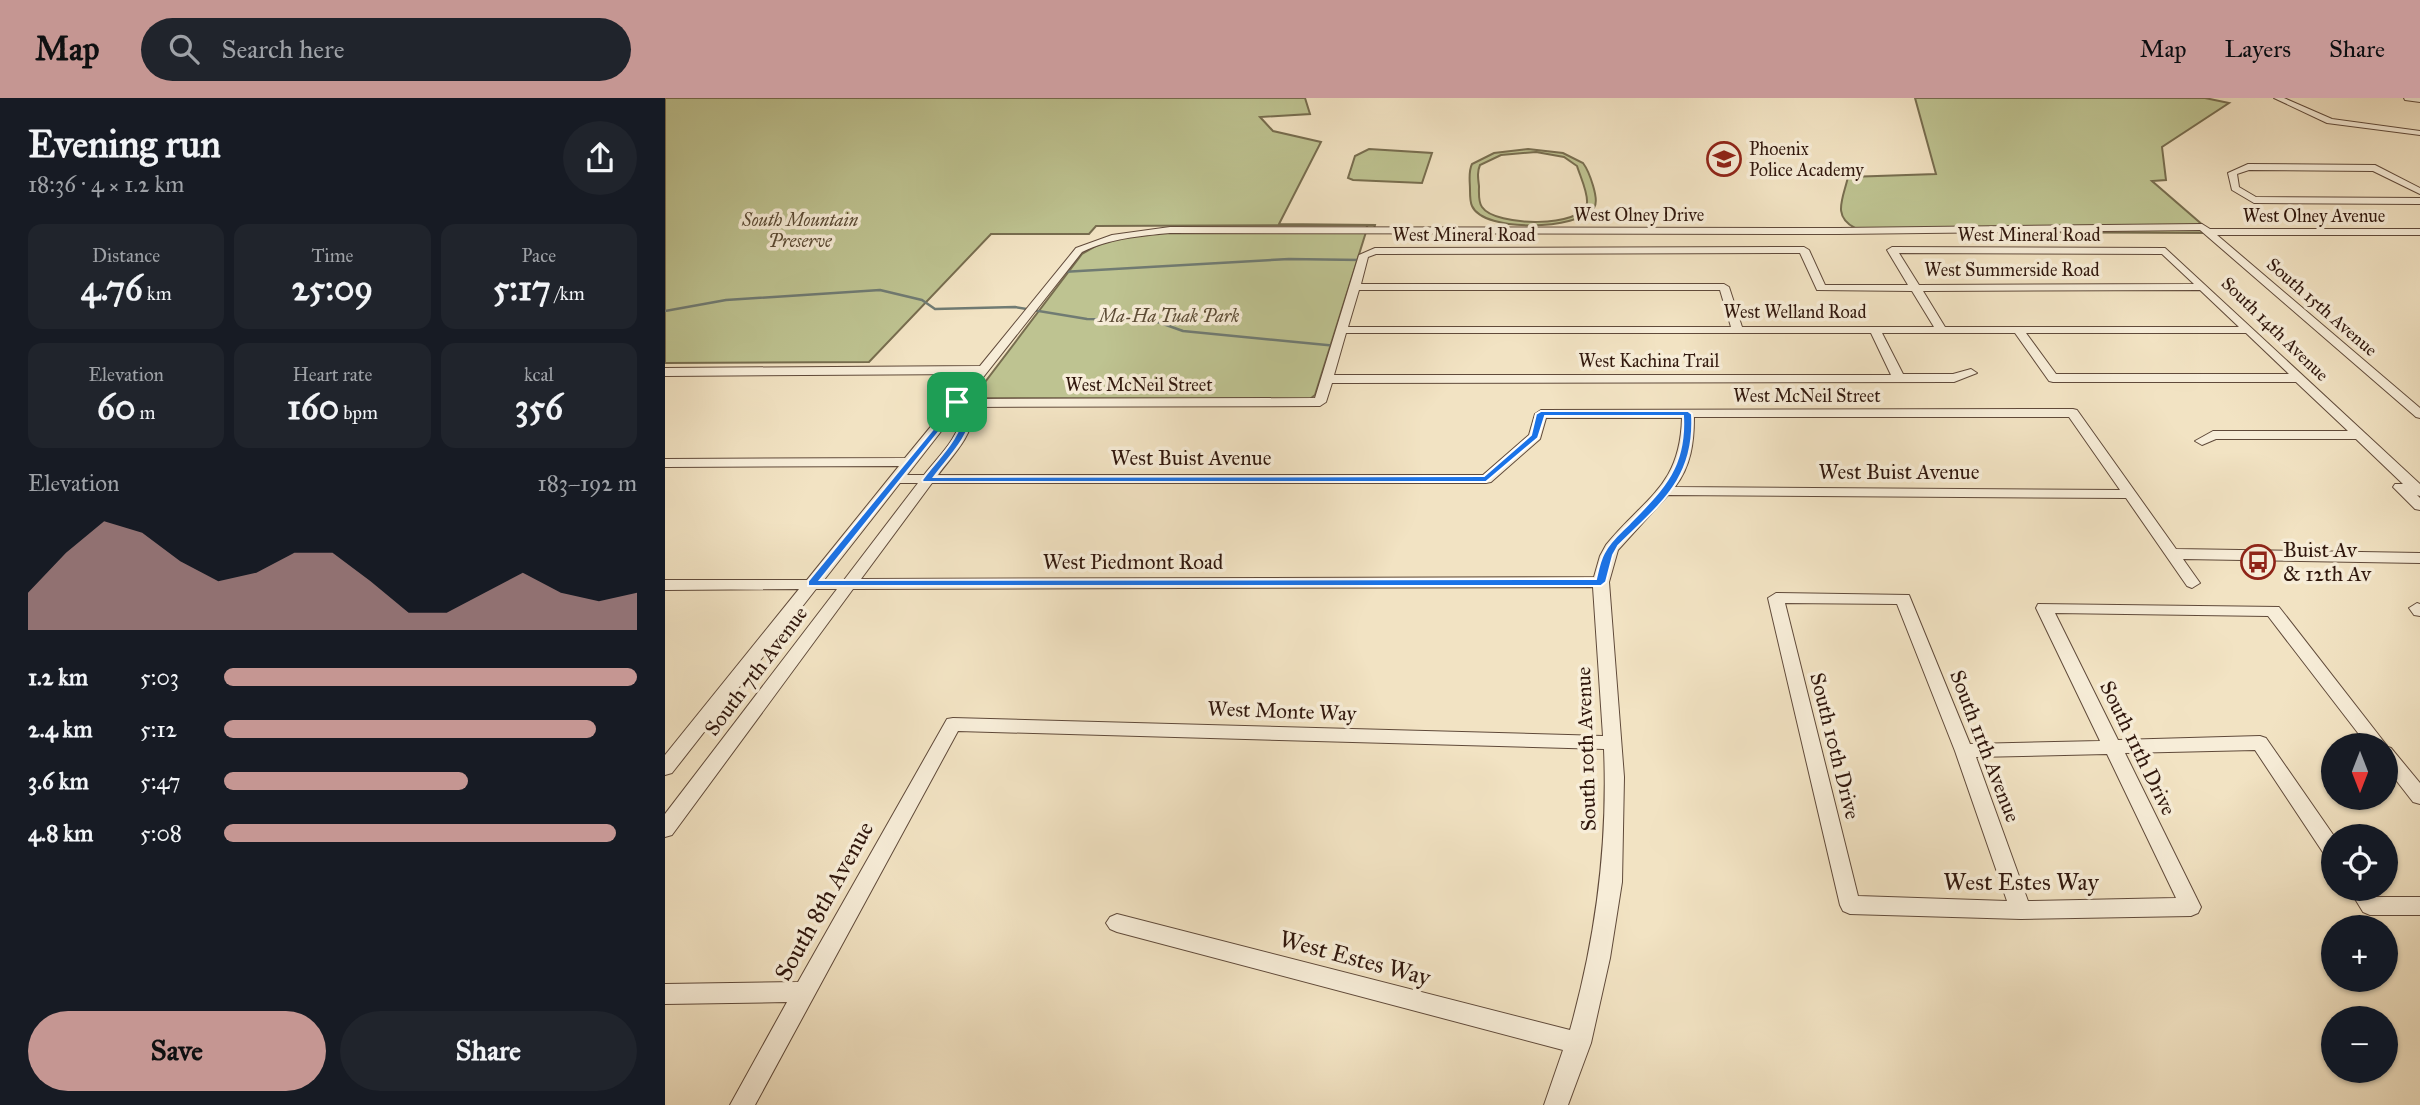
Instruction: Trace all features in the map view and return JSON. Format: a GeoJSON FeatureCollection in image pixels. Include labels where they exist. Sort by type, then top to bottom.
{"type":"FeatureCollection","features":[{"type":"Feature","properties":{"kind":"street"},"geometry":{"type":"LineString","coordinates":[[2278,98],[2329,121],[2420,133]]}},
{"type":"Feature","properties":{"kind":"street"},"geometry":{"type":"LineString","coordinates":[[2408,98],[2420,100]]}},
{"type":"Feature","properties":{"kind":"street"},"geometry":{"type":"LineString","coordinates":[[2420,191],[2417,184],[2375,168],[2248,167],[2236,169],[2232,173],[2235,188],[2254,200],[2420,201]]}},
{"type":"Feature","properties":{"kind":"street","name":"West Olney Avenue"},"geometry":{"type":"LineString","coordinates":[[2205,229],[2420,232]]}},
{"type":"Feature","properties":{"kind":"street","name":"West Olney Drive"},"geometry":{"type":"LineString","coordinates":[[1079,250],[1094,242],[1121,234],[1171,230],[2205,229]]}},
{"type":"Feature","properties":{"kind":"street","name":"South 15th Avenue"},"geometry":{"type":"LineString","coordinates":[[2205,229],[2420,414]]}},
{"type":"Feature","properties":{"kind":"street","name":"South 7th Avenue"},"geometry":{"type":"LineString","coordinates":[[665,768],[1079,250]]}},
{"type":"Feature","properties":{"kind":"street","name":"West Mineral Road"},"geometry":{"type":"LineString","coordinates":[[1354,287],[1363,256],[1375,251],[1804,250],[1821,288]]}},
{"type":"Feature","properties":{"kind":"street","name":"West Mineral Road"},"geometry":{"type":"LineString","coordinates":[[1915,288],[1892,250],[2165,251]]}},
{"type":"Feature","properties":{"kind":"street","name":"South 14th Avenue"},"geometry":{"type":"LineString","coordinates":[[2165,251],[2358,435],[2358,446],[2419,500]]}},
{"type":"Feature","properties":{"kind":"street"},"geometry":{"type":"LineString","coordinates":[[1327,379],[1354,287],[1724,286],[1738,330]]}},
{"type":"Feature","properties":{"kind":"street","name":"West Summerside Road"},"geometry":{"type":"LineString","coordinates":[[1821,288],[2202,287]]}},
{"type":"Feature","properties":{"kind":"street"},"geometry":{"type":"LineString","coordinates":[[1915,288],[1941,329]]}},
{"type":"Feature","properties":{"kind":"street","name":"West Welland Road"},"geometry":{"type":"LineString","coordinates":[[1342,330],[2249,330]]}},
{"type":"Feature","properties":{"kind":"street"},"geometry":{"type":"LineString","coordinates":[[1875,330],[1899,378]]}},
{"type":"Feature","properties":{"kind":"street"},"geometry":{"type":"LineString","coordinates":[[2018,330],[2053,378],[2299,378]]}},
{"type":"Feature","properties":{"kind":"street"},"geometry":{"type":"LineString","coordinates":[[665,372],[983,370]]}},
{"type":"Feature","properties":{"kind":"street","name":"West Kachina Trail"},"geometry":{"type":"LineString","coordinates":[[1327,379],[1954,378],[1971,373]]}},
{"type":"Feature","properties":{"kind":"street","name":"West McNeil Street"},"geometry":{"type":"LineString","coordinates":[[957,402],[1320,402],[1327,379]]}},
{"type":"Feature","properties":{"kind":"street","name":"South 7th Avenue"},"geometry":{"type":"LineString","coordinates":[[665,829],[958,439],[967,422],[967,413],[957,402]]}},
{"type":"Feature","properties":{"kind":"street","name":"West McNeil Street"},"geometry":{"type":"LineString","coordinates":[[1486,479],[1535,436],[1541,414],[2073,414],[2130,494]]}},
{"type":"Feature","properties":{"kind":"street","name":"South 10th Avenue"},"geometry":{"type":"LineString","coordinates":[[1556,1105],[1579,1043],[1593,994],[1609,897],[1615,806],[1601,582],[1608,555],[1614,544],[1667,491],[1683,464],[1688,414]]}},
{"type":"Feature","properties":{"kind":"street"},"geometry":{"type":"LineString","coordinates":[[2202,441],[2213,435],[2358,435]]}},
{"type":"Feature","properties":{"kind":"street"},"geometry":{"type":"LineString","coordinates":[[665,463],[910,462]]}},
{"type":"Feature","properties":{"kind":"street","name":"West Buist Avenue"},"geometry":{"type":"LineString","coordinates":[[895,480],[1486,479]]}},
{"type":"Feature","properties":{"kind":"street","name":"West Buist Avenue"},"geometry":{"type":"LineString","coordinates":[[1667,491],[2130,494]]}},
{"type":"Feature","properties":{"kind":"street"},"geometry":{"type":"LineString","coordinates":[[2130,494],[2192,583]]}},
{"type":"Feature","properties":{"kind":"street"},"geometry":{"type":"LineString","coordinates":[[2173,554],[2420,558]]}},
{"type":"Feature","properties":{"kind":"street","name":"West Piedmont Road"},"geometry":{"type":"LineString","coordinates":[[665,584],[1601,582]]}},
{"type":"Feature","properties":{"kind":"street","name":"South 10th Drive"},"geometry":{"type":"LineString","coordinates":[[1850,905],[1776,598],[1903,599]]}},
{"type":"Feature","properties":{"kind":"street","name":"South 11th Avenue"},"geometry":{"type":"LineString","coordinates":[[1903,599],[1964,751],[2021,910]]}},
{"type":"Feature","properties":{"kind":"street","name":"South 11th Drive"},"geometry":{"type":"LineString","coordinates":[[2191,907],[2044,608],[2273,611],[2369,733]]}},
{"type":"Feature","properties":{"kind":"street","name":"West Monte Way"},"geometry":{"type":"LineString","coordinates":[[953,723],[1611,743]]}},
{"type":"Feature","properties":{"kind":"street","name":"South 8th Avenue"},"geometry":{"type":"LineString","coordinates":[[742,1105],[953,723]]}},
{"type":"Feature","properties":{"kind":"street"},"geometry":{"type":"LineString","coordinates":[[1964,751],[2260,743],[2321,832]]}},
{"type":"Feature","properties":{"kind":"street"},"geometry":{"type":"LineString","coordinates":[[2398,769],[2420,797]]}},
{"type":"Feature","properties":{"kind":"street"},"geometry":{"type":"LineString","coordinates":[[2386,901],[2420,906]]}},
{"type":"Feature","properties":{"kind":"street","name":"West Estes Way"},"geometry":{"type":"LineString","coordinates":[[1850,905],[2021,910],[2191,907]]}},
{"type":"Feature","properties":{"kind":"street","name":"West Estes Way"},"geometry":{"type":"LineString","coordinates":[[1117,923],[1579,1043]]}},
{"type":"Feature","properties":{"kind":"street"},"geometry":{"type":"LineString","coordinates":[[665,993],[804,992]]}},
{"type":"Feature","properties":{"kind":"green space","name":"South Mountain Preserve"},"geometry":{"type":"Polygon","coordinates":[[[665,98],[1305,98],[1310,114],[1260,117],[1273,131],[1321,142],[1279,224],[1375,225],[1374,229],[1855,228],[1843,218],[1841,212],[1848,177],[1936,174],[1915,98],[2205,98],[2229,103],[2162,147],[2166,180],[2152,181],[2212,233],[1369,230],[1366,225],[1096,226],[1089,234],[991,234],[869,362],[665,363],[665,98]]]}},
{"type":"Feature","properties":{"kind":"green space"},"geometry":{"type":"Polygon","coordinates":[[[1369,149],[1432,153],[1422,183],[1348,178],[1355,156],[1369,149]]]}},
{"type":"Feature","properties":{"kind":"green space"},"geometry":{"type":"Polygon","coordinates":[[[1528,149],[1563,153],[1583,163],[1595,192],[1594,208],[1570,221],[1552,224],[1512,224],[1480,215],[1471,203],[1470,170],[1472,164],[1494,153],[1528,149]],[[1536,152],[1501,155],[1480,165],[1479,197],[1482,207],[1490,214],[1503,218],[1538,222],[1571,217],[1582,211],[1587,203],[1586,194],[1577,166],[1564,157],[1536,152]]]}},
{"type":"Feature","properties":{"kind":"green space","name":"Ma-Ha Tuak Park"},"geometry":{"type":"Polygon","coordinates":[[[1366,232],[1315,395],[1310,399],[973,398],[1082,254],[1103,242],[1147,233],[1366,232]]]}},
{"type":"Feature","properties":{"kind":"waterway"},"geometry":{"type":"LineString","coordinates":[[1062,272],[1289,259],[1361,260]]}},
{"type":"Feature","properties":{"kind":"waterway"},"geometry":{"type":"LineString","coordinates":[[665,311],[726,300],[880,290],[922,300],[935,309],[1015,307],[1087,319],[1152,320],[1183,331],[1337,346]]}},
{"type":"Feature","properties":{"kind":"place","name":"Phoenix Police Academy"},"geometry":{"type":"Point","coordinates":[1724,159]}},
{"type":"Feature","properties":{"kind":"place","name":"Buist Av & 12th Av"},"geometry":{"type":"Point","coordinates":[2258,562]}},
{"type":"Feature","properties":{"kind":"route"},"geometry":{"type":"LineString","coordinates":[[957,402],[967,413],[967,422],[958,439],[927,480],[1486,479],[1535,436],[1541,414],[1688,414],[1688,426],[1683,464],[1667,491],[1614,544],[1608,555],[1601,582],[812,584],[957,402]]}}]}
